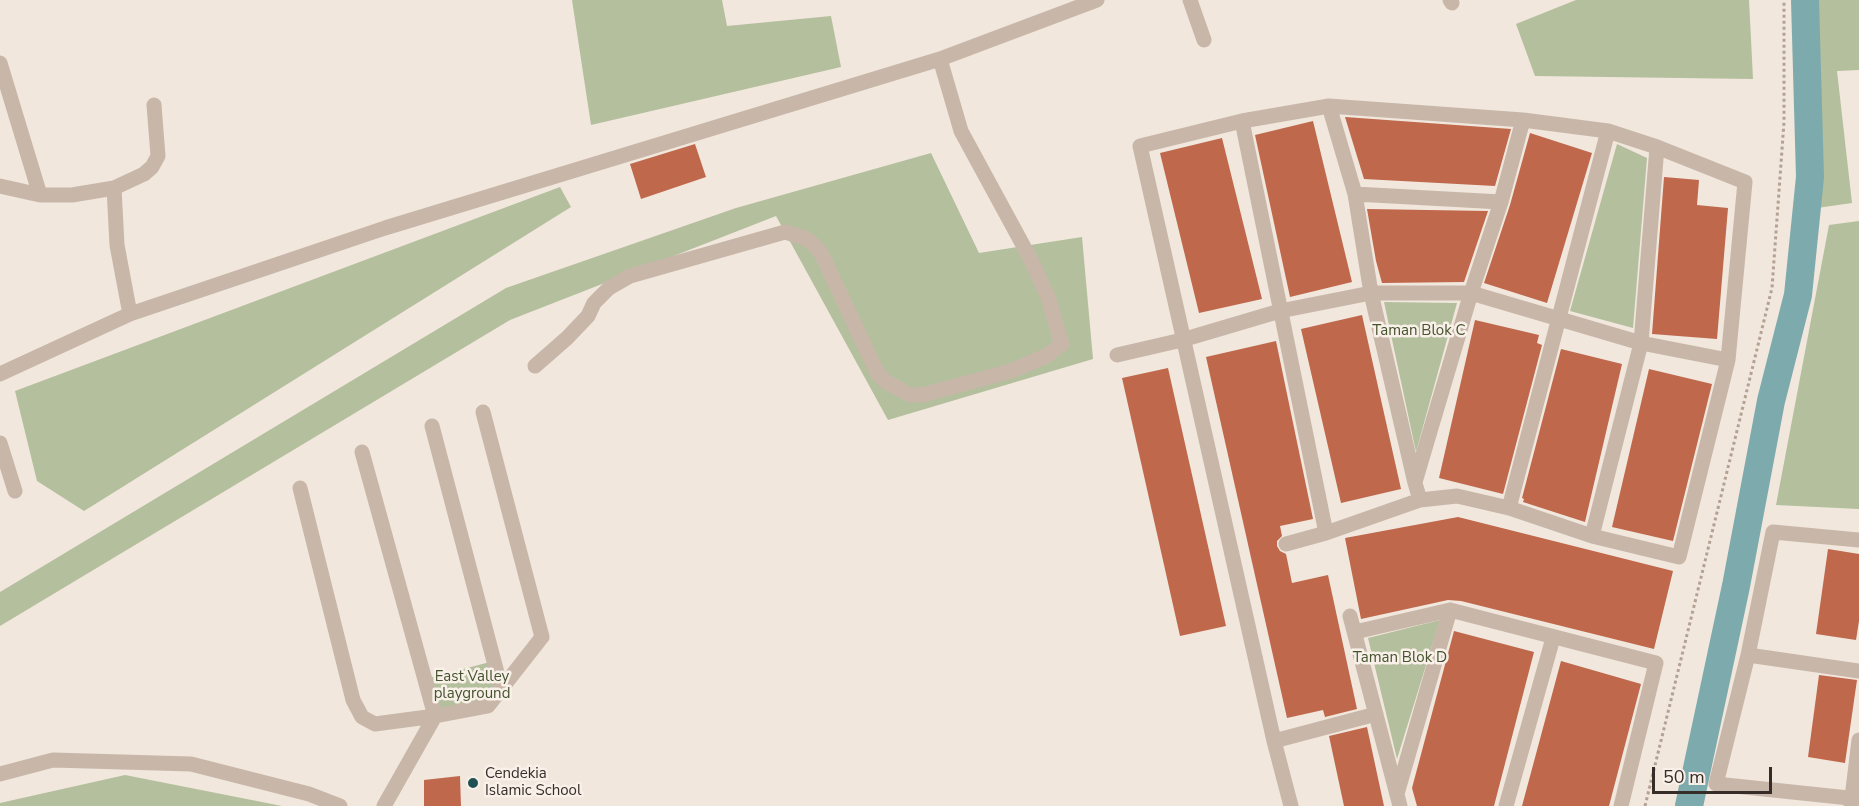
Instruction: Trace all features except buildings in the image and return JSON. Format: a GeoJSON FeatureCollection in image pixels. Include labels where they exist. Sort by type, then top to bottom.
{"type":"FeatureCollection","features":[{"type":"Feature","properties":{"kind":"street"},"geometry":{"type":"LineString","coordinates":[[0,374],[130,314],[385,228],[940,59],[1097,0]]}},
{"type":"Feature","properties":{"kind":"street"},"geometry":{"type":"LineString","coordinates":[[1190,0],[1204,40]]}},
{"type":"Feature","properties":{"kind":"street"},"geometry":{"type":"LineString","coordinates":[[534,366],[567,338],[588,316],[594,303],[609,288],[623,280],[650,270],[785,232],[805,238],[821,253],[877,372],[885,381],[910,395],[922,395],[1011,370],[1046,356],[1062,344],[1048,297],[1030,258],[962,131],[940,59]]}},
{"type":"Feature","properties":{"kind":"street"},"geometry":{"type":"LineString","coordinates":[[0,63],[40,195]]}},
{"type":"Feature","properties":{"kind":"street"},"geometry":{"type":"LineString","coordinates":[[0,186],[40,195],[91,193],[114,188],[144,174],[152,167],[158,156],[154,105]]}},
{"type":"Feature","properties":{"kind":"street"},"geometry":{"type":"LineString","coordinates":[[1329,106],[1355,194],[1371,293],[1414,483],[1420,500]]}},
{"type":"Feature","properties":{"kind":"street"},"geometry":{"type":"LineString","coordinates":[[1286,544],[1326,533],[1420,500],[1456,496],[1509,508],[1592,536],[1679,557],[1728,360],[1745,182],[1657,147],[1608,131],[1523,120],[1329,106],[1242,120],[1140,146],[1182,340],[1291,806]]}},
{"type":"Feature","properties":{"kind":"street"},"geometry":{"type":"LineString","coordinates":[[1242,120],[1326,533]]}},
{"type":"Feature","properties":{"kind":"street"},"geometry":{"type":"LineString","coordinates":[[1414,483],[1501,202],[1523,120]]}},
{"type":"Feature","properties":{"kind":"street"},"geometry":{"type":"LineString","coordinates":[[1509,508],[1608,131]]}},
{"type":"Feature","properties":{"kind":"street"},"geometry":{"type":"LineString","coordinates":[[1592,536],[1641,343],[1657,147]]}},
{"type":"Feature","properties":{"kind":"street"},"geometry":{"type":"LineString","coordinates":[[114,188],[117,245],[130,314]]}},
{"type":"Feature","properties":{"kind":"street"},"geometry":{"type":"LineString","coordinates":[[1355,194],[1501,202]]}},
{"type":"Feature","properties":{"kind":"street"},"geometry":{"type":"LineString","coordinates":[[1117,355],[1182,340],[1280,311],[1371,293],[1471,293],[1641,343],[1728,360]]}},
{"type":"Feature","properties":{"kind":"street"},"geometry":{"type":"LineString","coordinates":[[300,488],[353,700],[362,717],[375,724],[488,706],[542,637],[483,412]]}},
{"type":"Feature","properties":{"kind":"street"},"geometry":{"type":"LineString","coordinates":[[432,426],[501,688]]}},
{"type":"Feature","properties":{"kind":"street"},"geometry":{"type":"LineString","coordinates":[[0,443],[15,491]]}},
{"type":"Feature","properties":{"kind":"street"},"geometry":{"type":"LineString","coordinates":[[362,452],[435,716],[384,806]]}},
{"type":"Feature","properties":{"kind":"street"},"geometry":{"type":"LineString","coordinates":[[1859,540],[1773,532],[1748,655],[1716,784],[1854,801],[1859,740]]}},
{"type":"Feature","properties":{"kind":"street"},"geometry":{"type":"LineString","coordinates":[[1355,632],[1450,610],[1656,663],[1621,806]]}},
{"type":"Feature","properties":{"kind":"street"},"geometry":{"type":"LineString","coordinates":[[1399,800],[1450,610]]}},
{"type":"Feature","properties":{"kind":"street"},"geometry":{"type":"LineString","coordinates":[[1350,615],[1399,800]]}},
{"type":"Feature","properties":{"kind":"street"},"geometry":{"type":"LineString","coordinates":[[1506,806],[1553,638]]}},
{"type":"Feature","properties":{"kind":"street"},"geometry":{"type":"LineString","coordinates":[[1748,655],[1859,670]]}},
{"type":"Feature","properties":{"kind":"street"},"geometry":{"type":"LineString","coordinates":[[1274,741],[1376,714]]}},
{"type":"Feature","properties":{"kind":"street"},"geometry":{"type":"LineString","coordinates":[[0,774],[53,760],[191,764],[309,794],[340,806]]}},
{"type":"Feature","properties":{"kind":"path"},"geometry":{"type":"LineString","coordinates":[[1645,806],[1772,288],[1784,122],[1784,0]]}},
{"type":"Feature","properties":{"kind":"green space"},"geometry":{"type":"Polygon","coordinates":[[[572,0],[722,0],[727,26],[831,16],[841,67],[591,125],[572,0]]]}},
{"type":"Feature","properties":{"kind":"green space"},"geometry":{"type":"Polygon","coordinates":[[[1576,0],[1749,0],[1753,79],[1535,76],[1516,24],[1576,0]]]}},
{"type":"Feature","properties":{"kind":"green space"},"geometry":{"type":"Polygon","coordinates":[[[1815,0],[1859,0],[1859,70],[1837,71],[1852,203],[1817,208],[1815,0]]]}},
{"type":"Feature","properties":{"kind":"green space"},"geometry":{"type":"Polygon","coordinates":[[[1617,144],[1647,158],[1633,328],[1570,311],[1617,144]]]}},
{"type":"Feature","properties":{"kind":"green space"},"geometry":{"type":"Polygon","coordinates":[[[931,153],[979,253],[1082,237],[1093,359],[888,420],[776,216],[510,320],[0,626],[0,592],[506,288],[736,208],[931,153]]]}},
{"type":"Feature","properties":{"kind":"green space"},"geometry":{"type":"Polygon","coordinates":[[[560,187],[571,207],[84,511],[37,481],[15,391],[560,187]]]}},
{"type":"Feature","properties":{"kind":"green space"},"geometry":{"type":"Polygon","coordinates":[[[1859,221],[1859,509],[1776,505],[1829,225],[1859,221]]]}},
{"type":"Feature","properties":{"kind":"green space","name":"Taman Blok C"},"geometry":{"type":"Polygon","coordinates":[[[1384,302],[1457,303],[1416,452],[1384,302]]]}},
{"type":"Feature","properties":{"kind":"green space","name":"Taman Blok D"},"geometry":{"type":"Polygon","coordinates":[[[1440,620],[1397,759],[1368,638],[1440,620]]]}},
{"type":"Feature","properties":{"kind":"green space","name":"East Valley playground"},"geometry":{"type":"Polygon","coordinates":[[[490,662],[496,687],[485,701],[438,712],[429,678],[490,662]]]}},
{"type":"Feature","properties":{"kind":"green space"},"geometry":{"type":"Polygon","coordinates":[[[125,775],[282,806],[0,806],[0,803],[125,775]]]}},
{"type":"Feature","properties":{"kind":"waterway"},"geometry":{"type":"LineString","coordinates":[[1689,806],[1736,586],[1771,401],[1798,295],[1810,177],[1805,0]]}},
{"type":"Feature","properties":{"kind":"place","name":"Cendekia Islamic School"},"geometry":{"type":"Point","coordinates":[473,783]}}]}
